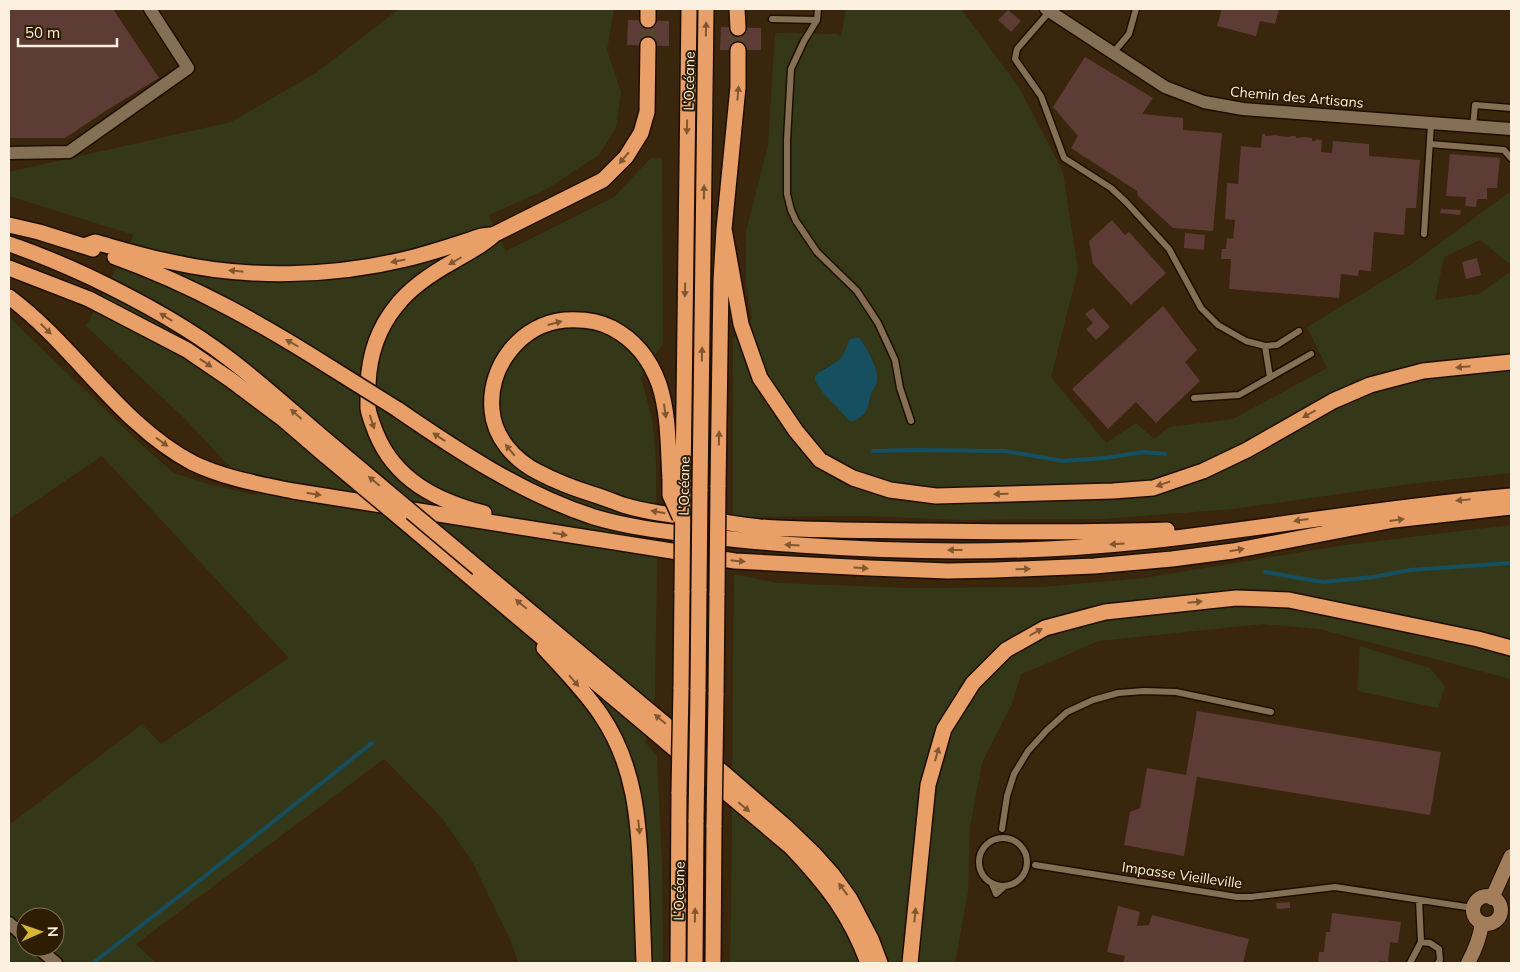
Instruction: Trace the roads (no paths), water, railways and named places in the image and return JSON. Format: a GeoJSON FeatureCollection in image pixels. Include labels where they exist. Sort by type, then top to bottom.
{"type":"FeatureCollection","features":[{"type":"Feature","properties":{"kind":"highway","name":"L’Océane"},"geometry":{"type":"LineString","coordinates":[[678,963],[682,524],[676,480],[689,9]]}},
{"type":"Feature","properties":{"kind":"highway","name":"L’Océane"},"geometry":{"type":"LineString","coordinates":[[695,963],[706,9]]}},
{"type":"Feature","properties":{"kind":"highway"},"geometry":{"type":"LineString","coordinates":[[738,9],[738,28]]}},
{"type":"Feature","properties":{"kind":"highway"},"geometry":{"type":"LineString","coordinates":[[84,246],[94,242],[173,263],[217,270],[290,273],[349,269],[383,264],[495,234],[603,180],[626,157],[641,133],[647,112],[648,45]]}},
{"type":"Feature","properties":{"kind":"highway"},"geometry":{"type":"LineString","coordinates":[[713,963],[721,282],[724,229],[738,87],[738,50]]}},
{"type":"Feature","properties":{"kind":"highway"},"geometry":{"type":"LineString","coordinates":[[9,225],[84,246],[178,282],[224,304],[302,349],[499,474],[538,494],[591,516],[652,530],[760,543],[900,550],[1077,547],[1136,542],[1394,508],[1511,496]]}},
{"type":"Feature","properties":{"kind":"highway"},"geometry":{"type":"LineString","coordinates":[[724,229],[741,324],[760,378],[796,432],[820,460],[853,478],[890,490],[936,496],[1113,491],[1153,488],[1203,471],[1247,450],[1333,401],[1370,384],[1423,371],[1511,362]]}},
{"type":"Feature","properties":{"kind":"highway"},"geometry":{"type":"LineString","coordinates":[[495,234],[484,245],[427,278],[410,292],[386,321],[370,356],[368,409],[376,432],[387,454],[398,469],[419,487],[433,496],[462,507],[501,517],[512,526]]}},
{"type":"Feature","properties":{"kind":"highway"},"geometry":{"type":"LineString","coordinates":[[9,244],[66,266],[130,296],[156,310],[228,358],[329,451],[472,570],[726,775],[786,827],[832,874],[850,899],[872,939],[880,963]]}},
{"type":"Feature","properties":{"kind":"highway"},"geometry":{"type":"LineString","coordinates":[[9,268],[88,299],[187,350],[329,451]]}},
{"type":"Feature","properties":{"kind":"highway"},"geometry":{"type":"LineString","coordinates":[[9,297],[36,319],[129,415],[150,434],[192,462],[225,476],[293,491],[735,561],[880,569],[996,570],[1094,566],[1172,559],[1233,550],[1394,520],[1511,507]]}},
{"type":"Feature","properties":{"kind":"highway"},"geometry":{"type":"LineString","coordinates":[[676,480],[659,384],[646,356],[622,333],[592,320],[560,321],[540,328],[523,337],[511,348],[495,378],[492,410],[498,431],[509,450],[525,466],[552,480],[623,505],[654,512],[735,524],[802,529],[1065,533],[1173,530],[1220,524],[1235,530]]}},
{"type":"Feature","properties":{"kind":"highway"},"geometry":{"type":"LineString","coordinates":[[472,570],[535,630],[790,847],[831,892],[848,918],[868,963]]}},
{"type":"Feature","properties":{"kind":"highway"},"geometry":{"type":"LineString","coordinates":[[910,963],[928,785],[944,729],[973,683],[1006,650],[1045,628],[1105,612],[1135,608],[1236,598],[1290,600],[1478,639],[1511,648]]}},
{"type":"Feature","properties":{"kind":"highway"},"geometry":{"type":"LineString","coordinates":[[535,630],[536,640],[602,715],[627,770],[636,806],[640,836],[644,963]]}},
{"type":"Feature","properties":{"kind":"main road"},"geometry":{"type":"LineString","coordinates":[[1492,898],[1511,856]]}},
{"type":"Feature","properties":{"kind":"main road"},"geometry":{"type":"LineString","coordinates":[[1482,897],[1492,898],[1499,904],[1499,917],[1490,924],[1478,921],[1474,915],[1473,908],[1482,897]]}},
{"type":"Feature","properties":{"kind":"main road"},"geometry":{"type":"LineString","coordinates":[[1468,963],[1477,946],[1482,923]]}},
{"type":"Feature","properties":{"kind":"street"},"geometry":{"type":"LineString","coordinates":[[9,153],[69,152],[188,68],[150,9]]}},
{"type":"Feature","properties":{"kind":"street","name":"Chemin des Artisans"},"geometry":{"type":"LineString","coordinates":[[1048,10],[1165,87],[1204,102],[1243,110],[1511,129]]}},
{"type":"Feature","properties":{"kind":"lane"},"geometry":{"type":"LineString","coordinates":[[818,9],[817,20],[804,41],[791,69],[787,140],[787,194],[796,222],[817,252],[857,291],[878,323],[895,360],[900,388],[911,422]]}},
{"type":"Feature","properties":{"kind":"lane"},"geometry":{"type":"LineString","coordinates":[[1113,53],[1129,34],[1136,9]]}},
{"type":"Feature","properties":{"kind":"lane"},"geometry":{"type":"LineString","coordinates":[[1048,10],[1018,49],[1015,59],[1041,96],[1064,158],[1111,188],[1126,202],[1169,249],[1201,308],[1218,325],[1246,341],[1264,346],[1277,345],[1299,331]]}},
{"type":"Feature","properties":{"kind":"lane"},"geometry":{"type":"LineString","coordinates":[[772,19],[817,20]]}},
{"type":"Feature","properties":{"kind":"lane"},"geometry":{"type":"LineString","coordinates":[[1473,127],[1475,105],[1511,108]]}},
{"type":"Feature","properties":{"kind":"lane"},"geometry":{"type":"LineString","coordinates":[[1424,234],[1431,124]]}},
{"type":"Feature","properties":{"kind":"lane"},"geometry":{"type":"LineString","coordinates":[[1430,144],[1504,150],[1511,158]]}},
{"type":"Feature","properties":{"kind":"lane"},"geometry":{"type":"LineString","coordinates":[[1264,346],[1270,377]]}},
{"type":"Feature","properties":{"kind":"lane"},"geometry":{"type":"LineString","coordinates":[[1194,398],[1239,396],[1311,354]]}},
{"type":"Feature","properties":{"kind":"lane"},"geometry":{"type":"LineString","coordinates":[[994,839],[1002,829],[1007,796],[1014,774],[1028,751],[1067,712],[1093,700],[1118,693],[1144,691],[1176,692],[1271,712]]}},
{"type":"Feature","properties":{"kind":"lane"},"geometry":{"type":"LineString","coordinates":[[1002,829],[1008,838]]}},
{"type":"Feature","properties":{"kind":"lane"},"geometry":{"type":"LineString","coordinates":[[1025,871],[1035,865],[1027,857],[1020,844],[1008,838],[1001,837],[987,843],[979,857],[978,865],[986,879],[992,884],[1005,886],[1017,882],[1025,871],[1027,857]]}},
{"type":"Feature","properties":{"kind":"lane","name":"Impasse Vieilleville"},"geometry":{"type":"LineString","coordinates":[[1035,865],[1237,897],[1335,887],[1473,908]]}},
{"type":"Feature","properties":{"kind":"lane"},"geometry":{"type":"LineString","coordinates":[[1410,963],[1421,942],[1419,900]]}},
{"type":"Feature","properties":{"kind":"lane"},"geometry":{"type":"LineString","coordinates":[[1421,942],[1430,944],[1440,950],[1440,960],[1438,963]]}},
{"type":"Feature","properties":{"kind":"water"},"geometry":{"type":"Polygon","coordinates":[[[859,337],[874,364],[877,381],[866,412],[851,422],[824,394],[815,381],[815,376],[840,358],[850,339],[859,337]]]}},
{"type":"Feature","properties":{"kind":"waterway"},"geometry":{"type":"LineString","coordinates":[[873,451],[1005,451],[1063,461],[1105,458],[1144,452],[1165,454]]}},
{"type":"Feature","properties":{"kind":"waterway"},"geometry":{"type":"LineString","coordinates":[[1265,572],[1323,582],[1373,577],[1410,570],[1511,563]]}},
{"type":"Feature","properties":{"kind":"waterway"},"geometry":{"type":"LineString","coordinates":[[93,963],[372,743]]}},
{"type":"Feature","properties":{"kind":"tunnel"},"geometry":{"type":"LineString","coordinates":[[648,20],[648,45]]}},
{"type":"Feature","properties":{"kind":"tunnel"},"geometry":{"type":"LineString","coordinates":[[738,28],[738,50]]}}]}
